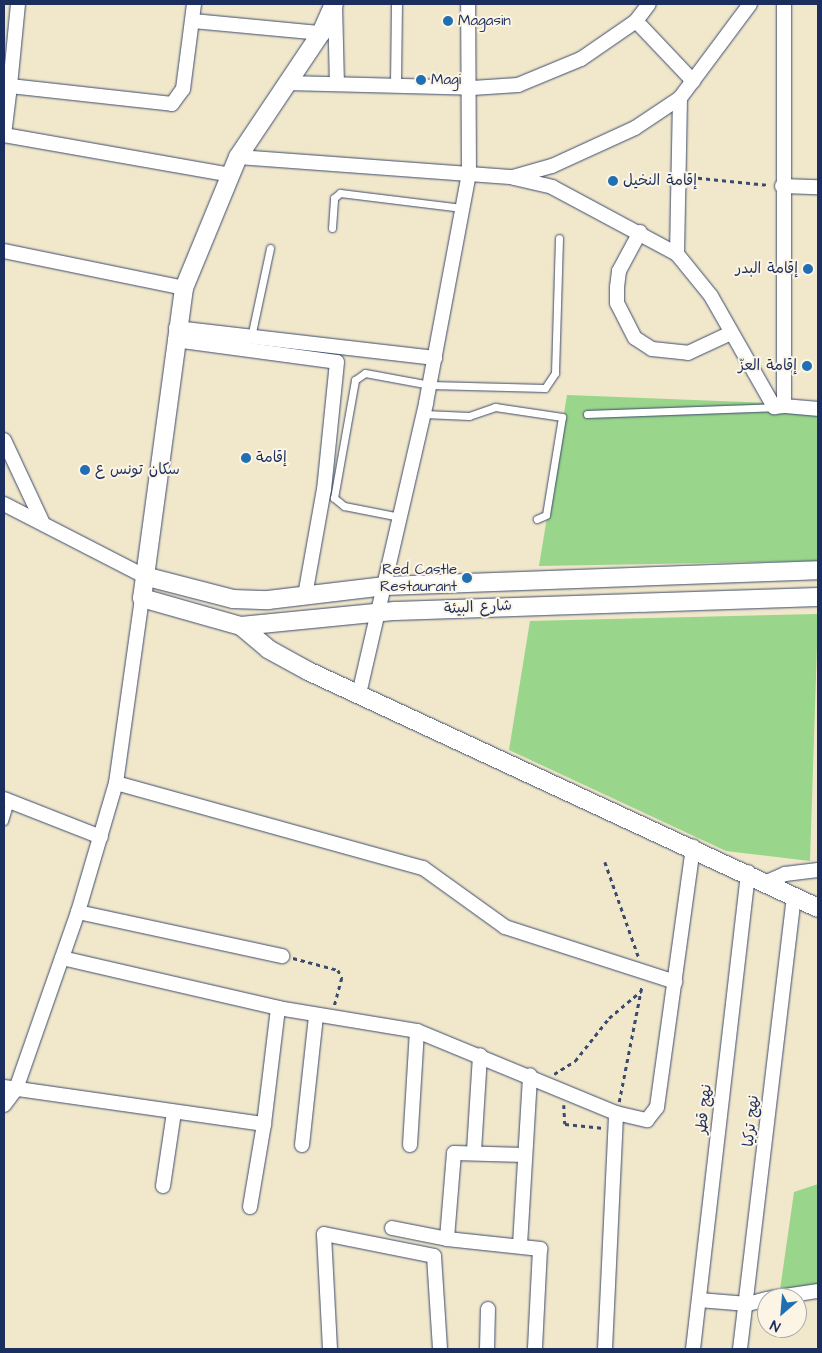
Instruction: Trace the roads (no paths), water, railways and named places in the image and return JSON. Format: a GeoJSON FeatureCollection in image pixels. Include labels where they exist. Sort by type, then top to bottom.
{"type":"FeatureCollection","features":[{"type":"Feature","properties":{"kind":"street"},"geometry":{"type":"LineString","coordinates":[[18,4],[4,135],[230,175]]}},
{"type":"Feature","properties":{"kind":"street"},"geometry":{"type":"LineString","coordinates":[[10,86],[172,104],[183,89],[194,4]]}},
{"type":"Feature","properties":{"kind":"street"},"geometry":{"type":"LineString","coordinates":[[4,1105],[62,958],[78,912],[116,783],[142,598],[175,334],[184,288],[238,157],[321,33],[335,4]]}},
{"type":"Feature","properties":{"kind":"street"},"geometry":{"type":"LineString","coordinates":[[335,4],[336,84]]}},
{"type":"Feature","properties":{"kind":"street"},"geometry":{"type":"LineString","coordinates":[[396,85],[397,4]]}},
{"type":"Feature","properties":{"kind":"street"},"geometry":{"type":"LineString","coordinates":[[359,694],[380,612],[424,414],[469,173],[472,88],[468,4]]}},
{"type":"Feature","properties":{"kind":"street"},"geometry":{"type":"LineString","coordinates":[[287,82],[472,88],[518,85],[582,59],[636,21],[649,4]]}},
{"type":"Feature","properties":{"kind":"street"},"geometry":{"type":"LineString","coordinates":[[513,177],[592,149],[680,98],[750,4]]}},
{"type":"Feature","properties":{"kind":"street"},"geometry":{"type":"LineString","coordinates":[[779,406],[784,4]]}},
{"type":"Feature","properties":{"kind":"street"},"geometry":{"type":"LineString","coordinates":[[193,21],[321,33]]}},
{"type":"Feature","properties":{"kind":"street"},"geometry":{"type":"LineString","coordinates":[[636,21],[693,81]]}},
{"type":"Feature","properties":{"kind":"street"},"geometry":{"type":"LineString","coordinates":[[677,254],[681,176],[680,98]]}},
{"type":"Feature","properties":{"kind":"street"},"geometry":{"type":"LineString","coordinates":[[238,157],[513,177],[552,187],[640,232],[677,254],[711,296],[731,333],[779,406]]}},
{"type":"Feature","properties":{"kind":"street"},"geometry":{"type":"LineString","coordinates":[[782,186],[818,187]]}},
{"type":"Feature","properties":{"kind":"street"},"geometry":{"type":"LineString","coordinates":[[640,232],[619,271],[617,287],[617,303],[634,338],[652,349],[688,353],[731,333]]}},
{"type":"Feature","properties":{"kind":"street"},"geometry":{"type":"LineString","coordinates":[[4,251],[184,288]]}},
{"type":"Feature","properties":{"kind":"street"},"geometry":{"type":"LineString","coordinates":[[175,334],[251,338],[435,358]]}},
{"type":"Feature","properties":{"kind":"street"},"geometry":{"type":"LineString","coordinates":[[175,334],[337,362],[324,489],[305,596]]}},
{"type":"Feature","properties":{"kind":"street"},"geometry":{"type":"LineString","coordinates":[[779,406],[818,409]]}},
{"type":"Feature","properties":{"kind":"street"},"geometry":{"type":"LineString","coordinates":[[4,440],[42,521]]}},
{"type":"Feature","properties":{"kind":"street"},"geometry":{"type":"LineString","coordinates":[[4,504],[42,521],[144,576]]}},
{"type":"Feature","properties":{"kind":"street","name":"شارع البيئة"},"geometry":{"type":"LineString","coordinates":[[144,576],[233,599],[305,596],[385,586],[818,570]]}},
{"type":"Feature","properties":{"kind":"street","name":"شارع البيئة"},"geometry":{"type":"LineString","coordinates":[[142,598],[241,626],[380,612],[818,597]]}},
{"type":"Feature","properties":{"kind":"street"},"geometry":{"type":"LineString","coordinates":[[241,626],[268,649],[359,694],[693,846],[818,908]]}},
{"type":"Feature","properties":{"kind":"street"},"geometry":{"type":"LineString","coordinates":[[116,783],[423,868],[505,927],[675,982]]}},
{"type":"Feature","properties":{"kind":"street"},"geometry":{"type":"LineString","coordinates":[[7,800],[101,837]]}},
{"type":"Feature","properties":{"kind":"street"},"geometry":{"type":"LineString","coordinates":[[62,958],[316,1016],[417,1031],[536,1078],[616,1114],[647,1120],[657,1107],[693,846]]}},
{"type":"Feature","properties":{"kind":"street"},"geometry":{"type":"LineString","coordinates":[[767,882],[785,874],[818,869]]}},
{"type":"Feature","properties":{"kind":"street","name":"نهج قطر"},"geometry":{"type":"LineString","coordinates":[[693,1349],[748,872]]}},
{"type":"Feature","properties":{"kind":"street","name":"نهج تركيا"},"geometry":{"type":"LineString","coordinates":[[740,1349],[748,1304],[794,896]]}},
{"type":"Feature","properties":{"kind":"street"},"geometry":{"type":"LineString","coordinates":[[78,912],[282,956]]}},
{"type":"Feature","properties":{"kind":"street"},"geometry":{"type":"LineString","coordinates":[[250,1207],[264,1124],[278,1008]]}},
{"type":"Feature","properties":{"kind":"street"},"geometry":{"type":"LineString","coordinates":[[302,1145],[316,1016]]}},
{"type":"Feature","properties":{"kind":"street"},"geometry":{"type":"LineString","coordinates":[[410,1144],[417,1031]]}},
{"type":"Feature","properties":{"kind":"street"},"geometry":{"type":"LineString","coordinates":[[474,1151],[480,1055]]}},
{"type":"Feature","properties":{"kind":"street"},"geometry":{"type":"LineString","coordinates":[[520,1245],[524,1155],[536,1078]]}},
{"type":"Feature","properties":{"kind":"street"},"geometry":{"type":"LineString","coordinates":[[10,1088],[264,1124]]}},
{"type":"Feature","properties":{"kind":"street"},"geometry":{"type":"LineString","coordinates":[[163,1186],[174,1112]]}},
{"type":"Feature","properties":{"kind":"street"},"geometry":{"type":"LineString","coordinates":[[605,1349],[616,1114]]}},
{"type":"Feature","properties":{"kind":"street"},"geometry":{"type":"LineString","coordinates":[[447,1239],[453,1157],[457,1151],[524,1155]]}},
{"type":"Feature","properties":{"kind":"street"},"geometry":{"type":"LineString","coordinates":[[392,1228],[447,1239],[520,1245],[540,1250],[535,1349]]}},
{"type":"Feature","properties":{"kind":"street"},"geometry":{"type":"LineString","coordinates":[[330,1349],[324,1234],[434,1256],[440,1349]]}},
{"type":"Feature","properties":{"kind":"street"},"geometry":{"type":"LineString","coordinates":[[699,1300],[748,1304],[757,1302]]}},
{"type":"Feature","properties":{"kind":"street"},"geometry":{"type":"LineString","coordinates":[[487,1349],[488,1309]]}},
{"type":"Feature","properties":{"kind":"lane"},"geometry":{"type":"LineString","coordinates":[[332,228],[334,198],[340,193],[462,208]]}},
{"type":"Feature","properties":{"kind":"lane"},"geometry":{"type":"LineString","coordinates":[[400,517],[344,506],[334,498],[355,380],[364,372],[430,385],[545,388],[551,383],[556,373],[559,238]]}},
{"type":"Feature","properties":{"kind":"lane"},"geometry":{"type":"LineString","coordinates":[[251,338],[270,248]]}},
{"type":"Feature","properties":{"kind":"lane"},"geometry":{"type":"LineString","coordinates":[[587,414],[779,406]]}},
{"type":"Feature","properties":{"kind":"lane"},"geometry":{"type":"LineString","coordinates":[[424,414],[468,416],[495,407],[562,417],[546,515],[537,519]]}},
{"type":"Feature","properties":{"kind":"lane"},"geometry":{"type":"LineString","coordinates":[[4,821],[7,800]]}},
{"type":"Feature","properties":{"kind":"place","name":"Magasin"},"geometry":{"type":"Point","coordinates":[448,21]}},
{"type":"Feature","properties":{"kind":"place","name":"Magi"},"geometry":{"type":"Point","coordinates":[421,80]}},
{"type":"Feature","properties":{"kind":"place","name":"إقامة النخيل"},"geometry":{"type":"Point","coordinates":[613,181]}},
{"type":"Feature","properties":{"kind":"place","name":"إقامة البدر"},"geometry":{"type":"Point","coordinates":[808,269]}},
{"type":"Feature","properties":{"kind":"place","name":"إقامة العزّ"},"geometry":{"type":"Point","coordinates":[807,366]}},
{"type":"Feature","properties":{"kind":"place","name":"إقامة"},"geometry":{"type":"Point","coordinates":[246,458]}},
{"type":"Feature","properties":{"kind":"place","name":"سكان تونس ع"},"geometry":{"type":"Point","coordinates":[85,470]}},
{"type":"Feature","properties":{"kind":"place","name":"Red Castle Restaurant"},"geometry":{"type":"Point","coordinates":[467,578]}}]}
